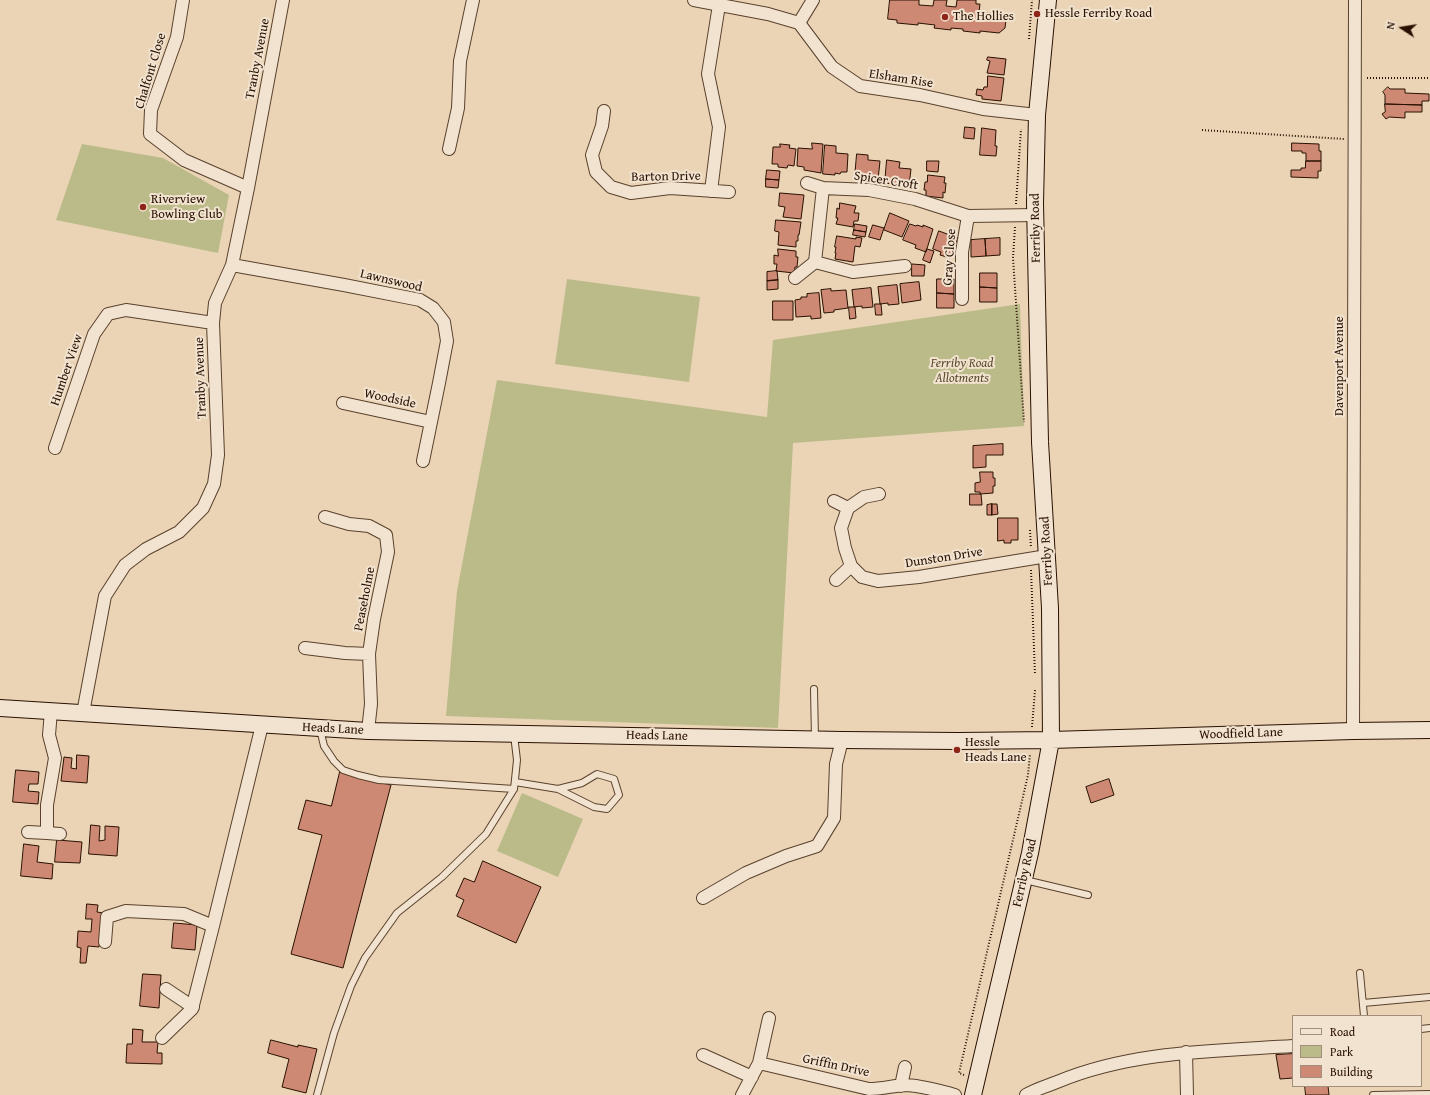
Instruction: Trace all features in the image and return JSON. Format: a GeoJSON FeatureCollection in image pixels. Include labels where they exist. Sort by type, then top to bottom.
{"type":"FeatureCollection","features":[{"type":"Feature","properties":{"kind":"street","name":"Chalfont Close"},"geometry":{"type":"LineString","coordinates":[[183,0],[177,37],[151,110],[150,134],[184,160],[248,188]]}},
{"type":"Feature","properties":{"kind":"street","name":"Tranby Avenue"},"geometry":{"type":"LineString","coordinates":[[83,713],[105,596],[125,565],[146,549],[179,532],[203,508],[214,484],[218,455],[213,323],[215,303],[232,265],[283,0]]}},
{"type":"Feature","properties":{"kind":"street"},"geometry":{"type":"LineString","coordinates":[[450,149],[458,108],[460,61],[473,0]]}},
{"type":"Feature","properties":{"kind":"street"},"geometry":{"type":"LineString","coordinates":[[694,0],[768,14],[799,23],[813,0]]}},
{"type":"Feature","properties":{"kind":"street","name":"Ferriby Road"},"geometry":{"type":"LineString","coordinates":[[972,1095],[1030,853],[1051,740],[1050,608],[1040,442],[1036,215],[1037,115],[1048,0]]}},
{"type":"Feature","properties":{"kind":"street","name":"Davenport Avenue"},"geometry":{"type":"LineString","coordinates":[[1353,731],[1355,0]]}},
{"type":"Feature","properties":{"kind":"street","name":"Barton Drive"},"geometry":{"type":"LineString","coordinates":[[711,191],[719,127],[708,74],[718,5]]}},
{"type":"Feature","properties":{"kind":"street","name":"Elsham Rise"},"geometry":{"type":"LineString","coordinates":[[799,23],[832,67],[860,86],[983,109],[1037,115]]}},
{"type":"Feature","properties":{"kind":"street","name":"Barton Drive"},"geometry":{"type":"LineString","coordinates":[[604,110],[602,126],[592,155],[596,172],[611,187],[631,193],[670,188],[728,192]]}},
{"type":"Feature","properties":{"kind":"street","name":"Spicer Croft"},"geometry":{"type":"LineString","coordinates":[[807,183],[823,188],[869,190],[915,199],[968,216],[1036,215]]}},
{"type":"Feature","properties":{"kind":"street"},"geometry":{"type":"LineString","coordinates":[[796,278],[815,262],[823,188]]}},
{"type":"Feature","properties":{"kind":"street","name":"Gray Close"},"geometry":{"type":"LineString","coordinates":[[962,299],[962,252],[968,216]]}},
{"type":"Feature","properties":{"kind":"street"},"geometry":{"type":"LineString","coordinates":[[815,262],[853,272],[905,266]]}},
{"type":"Feature","properties":{"kind":"street","name":"Lawnswood"},"geometry":{"type":"LineString","coordinates":[[232,265],[420,300],[433,308],[444,322],[447,341],[423,461]]}},
{"type":"Feature","properties":{"kind":"street","name":"Humber View"},"geometry":{"type":"LineString","coordinates":[[55,448],[94,334],[108,314],[126,310],[213,323]]}},
{"type":"Feature","properties":{"kind":"street","name":"Woodside"},"geometry":{"type":"LineString","coordinates":[[343,403],[431,422]]}},
{"type":"Feature","properties":{"kind":"street"},"geometry":{"type":"LineString","coordinates":[[836,580],[851,566],[845,548],[841,528],[848,508],[864,497],[879,494]]}},
{"type":"Feature","properties":{"kind":"street"},"geometry":{"type":"LineString","coordinates":[[834,501],[848,508]]}},
{"type":"Feature","properties":{"kind":"street","name":"Peaseholme"},"geometry":{"type":"LineString","coordinates":[[325,517],[349,524],[369,526],[386,535],[388,552],[374,618],[369,654],[371,704],[368,731]]}},
{"type":"Feature","properties":{"kind":"street","name":"Dunston Drive"},"geometry":{"type":"LineString","coordinates":[[851,566],[862,577],[878,582],[919,577],[1047,556]]}},
{"type":"Feature","properties":{"kind":"street"},"geometry":{"type":"LineString","coordinates":[[305,648],[345,653],[369,654]]}},
{"type":"Feature","properties":{"kind":"street","name":"Heads Lane"},"geometry":{"type":"LineString","coordinates":[[0,708],[368,731],[842,740],[1051,740]]}},
{"type":"Feature","properties":{"kind":"street"},"geometry":{"type":"LineString","coordinates":[[47,833],[48,805],[55,758],[49,735],[51,711]]}},
{"type":"Feature","properties":{"kind":"street"},"geometry":{"type":"LineString","coordinates":[[162,1038],[193,1007],[262,725]]}},
{"type":"Feature","properties":{"kind":"street","name":"Woodfield Lane"},"geometry":{"type":"LineString","coordinates":[[1051,740],[1430,730]]}},
{"type":"Feature","properties":{"kind":"street"},"geometry":{"type":"LineString","coordinates":[[703,898],[746,873],[786,856],[817,846],[834,818],[836,764],[842,740]]}},
{"type":"Feature","properties":{"kind":"street"},"geometry":{"type":"LineString","coordinates":[[28,832],[60,834]]}},
{"type":"Feature","properties":{"kind":"street"},"geometry":{"type":"LineString","coordinates":[[105,942],[107,917],[126,911],[184,914],[213,926]]}},
{"type":"Feature","properties":{"kind":"street"},"geometry":{"type":"LineString","coordinates":[[166,989],[193,1007]]}},
{"type":"Feature","properties":{"kind":"street"},"geometry":{"type":"LineString","coordinates":[[742,1095],[759,1064],[768,1018]]}},
{"type":"Feature","properties":{"kind":"street"},"geometry":{"type":"LineString","coordinates":[[1026,1095],[1079,1073],[1118,1063],[1186,1052],[1292,1046]]}},
{"type":"Feature","properties":{"kind":"street"},"geometry":{"type":"LineString","coordinates":[[1186,1052],[1187,1095]]}},
{"type":"Feature","properties":{"kind":"street"},"geometry":{"type":"LineString","coordinates":[[703,1055],[752,1077]]}},
{"type":"Feature","properties":{"kind":"street","name":"Griffin Drive"},"geometry":{"type":"LineString","coordinates":[[759,1064],[869,1089],[904,1089],[955,1095]]}},
{"type":"Feature","properties":{"kind":"street"},"geometry":{"type":"LineString","coordinates":[[904,1089],[905,1068]]}},
{"type":"Feature","properties":{"kind":"lane"},"geometry":{"type":"LineString","coordinates":[[814,689],[815,739]]}},
{"type":"Feature","properties":{"kind":"lane"},"geometry":{"type":"LineString","coordinates":[[320,728],[324,746],[334,761],[344,770],[379,780],[558,789],[582,782],[597,774],[614,779],[619,795],[607,809],[594,807],[558,789]]}},
{"type":"Feature","properties":{"kind":"lane"},"geometry":{"type":"LineString","coordinates":[[317,1095],[334,1033],[351,986],[365,958],[396,913],[442,876],[486,834],[514,786],[517,760],[514,733]]}},
{"type":"Feature","properties":{"kind":"lane"},"geometry":{"type":"LineString","coordinates":[[1024,879],[1088,895]]}},
{"type":"Feature","properties":{"kind":"lane"},"geometry":{"type":"LineString","coordinates":[[1360,973],[1364,1015]]}},
{"type":"Feature","properties":{"kind":"lane"},"geometry":{"type":"LineString","coordinates":[[1363,1003],[1430,997]]}},
{"type":"Feature","properties":{"kind":"lane"},"geometry":{"type":"LineString","coordinates":[[1373,1095],[1430,1094]]}},
{"type":"Feature","properties":{"kind":"path"},"geometry":{"type":"LineString","coordinates":[[1355,78],[1430,78]]}},
{"type":"Feature","properties":{"kind":"path"},"geometry":{"type":"LineString","coordinates":[[1202,130],[1355,140]]}},
{"type":"Feature","properties":{"kind":"green space","name":"Riverview Bowling Club"},"geometry":{"type":"Polygon","coordinates":[[[82,144],[163,158],[229,195],[218,253],[56,220],[82,144]]]}},
{"type":"Feature","properties":{"kind":"green space"},"geometry":{"type":"Polygon","coordinates":[[[567,279],[700,297],[689,382],[555,364],[567,279]]]}},
{"type":"Feature","properties":{"kind":"green space","name":"Ferriby Road Allotments"},"geometry":{"type":"Polygon","coordinates":[[[1020,304],[1024,426],[793,443],[778,728],[446,716],[457,591],[497,380],[767,417],[773,340],[1020,304]]]}},
{"type":"Feature","properties":{"kind":"green space"},"geometry":{"type":"Polygon","coordinates":[[[522,793],[583,819],[558,877],[497,851],[522,793]]]}},
{"type":"Feature","properties":{"kind":"building","name":"The Hollies"},"geometry":{"type":"Polygon","coordinates":[[[890,0],[919,0],[919,5],[933,6],[934,0],[947,0],[946,6],[956,7],[957,0],[976,0],[976,4],[980,4],[979,12],[1000,14],[1006,20],[1005,28],[999,33],[980,31],[980,33],[963,31],[963,29],[951,28],[951,30],[934,28],[935,25],[897,23],[897,20],[888,19],[890,0]]]}},
{"type":"Feature","properties":{"kind":"building"},"geometry":{"type":"Polygon","coordinates":[[[988,57],[1006,59],[1004,75],[987,73],[990,61],[987,60],[988,57]]]}},
{"type":"Feature","properties":{"kind":"building"},"geometry":{"type":"Polygon","coordinates":[[[988,76],[1004,78],[1001,101],[982,99],[982,96],[976,95],[977,89],[983,90],[984,87],[987,87],[988,76]]]}},
{"type":"Feature","properties":{"kind":"building"},"geometry":{"type":"Polygon","coordinates":[[[1388,87],[1390,89],[1405,89],[1405,93],[1429,94],[1429,101],[1422,101],[1422,105],[1385,104],[1385,95],[1383,92],[1388,87]]]}},
{"type":"Feature","properties":{"kind":"building"},"geometry":{"type":"Polygon","coordinates":[[[1385,104],[1422,105],[1422,112],[1405,112],[1405,118],[1389,117],[1386,119],[1382,114],[1385,112],[1385,104]]]}},
{"type":"Feature","properties":{"kind":"building"},"geometry":{"type":"Polygon","coordinates":[[[965,127],[975,128],[974,139],[964,138],[965,127]]]}},
{"type":"Feature","properties":{"kind":"building"},"geometry":{"type":"Polygon","coordinates":[[[982,128],[996,130],[996,156],[980,155],[982,128]]]}},
{"type":"Feature","properties":{"kind":"building"},"geometry":{"type":"Polygon","coordinates":[[[812,143],[823,144],[821,173],[804,170],[804,167],[797,166],[798,148],[812,149],[812,143]]]}},
{"type":"Feature","properties":{"kind":"building"},"geometry":{"type":"Polygon","coordinates":[[[1292,143],[1319,144],[1321,161],[1306,161],[1306,153],[1302,153],[1302,151],[1292,151],[1292,143]]]}},
{"type":"Feature","properties":{"kind":"building"},"geometry":{"type":"Polygon","coordinates":[[[780,144],[790,145],[789,148],[796,149],[794,166],[788,165],[787,168],[778,167],[778,164],[772,164],[773,147],[780,147],[780,144]]]}},
{"type":"Feature","properties":{"kind":"building"},"geometry":{"type":"Polygon","coordinates":[[[825,145],[836,146],[836,153],[848,154],[847,172],[841,172],[840,174],[835,173],[835,175],[823,174],[825,145]]]}},
{"type":"Feature","properties":{"kind":"building"},"geometry":{"type":"Polygon","coordinates":[[[857,154],[868,155],[868,160],[880,161],[878,180],[855,177],[857,154]]]}},
{"type":"Feature","properties":{"kind":"building"},"geometry":{"type":"Polygon","coordinates":[[[887,160],[900,162],[899,168],[911,169],[909,186],[885,183],[887,160]]]}},
{"type":"Feature","properties":{"kind":"building"},"geometry":{"type":"Polygon","coordinates":[[[927,161],[939,161],[938,172],[927,171],[927,161]]]}},
{"type":"Feature","properties":{"kind":"building"},"geometry":{"type":"Polygon","coordinates":[[[1306,161],[1321,161],[1321,171],[1318,171],[1318,178],[1291,177],[1291,170],[1301,170],[1301,168],[1305,168],[1306,161]]]}},
{"type":"Feature","properties":{"kind":"building"},"geometry":{"type":"Polygon","coordinates":[[[767,170],[780,171],[779,180],[766,179],[767,170]]]}},
{"type":"Feature","properties":{"kind":"building"},"geometry":{"type":"Polygon","coordinates":[[[928,175],[945,177],[944,183],[946,183],[943,198],[926,196],[926,190],[924,190],[928,175]]]}},
{"type":"Feature","properties":{"kind":"building"},"geometry":{"type":"Polygon","coordinates":[[[766,179],[779,180],[778,188],[766,187],[766,179]]]}},
{"type":"Feature","properties":{"kind":"building"},"geometry":{"type":"Polygon","coordinates":[[[780,193],[804,195],[801,219],[783,217],[785,207],[779,206],[780,193]]]}},
{"type":"Feature","properties":{"kind":"building"},"geometry":{"type":"Polygon","coordinates":[[[840,203],[856,206],[854,213],[859,213],[858,221],[854,221],[853,227],[836,224],[838,218],[836,218],[837,208],[839,209],[840,203]]]}},
{"type":"Feature","properties":{"kind":"building"},"geometry":{"type":"Polygon","coordinates":[[[890,213],[909,221],[902,237],[884,230],[890,213]]]}},
{"type":"Feature","properties":{"kind":"building"},"geometry":{"type":"Polygon","coordinates":[[[776,220],[801,222],[796,247],[778,245],[779,232],[775,231],[776,220]]]}},
{"type":"Feature","properties":{"kind":"building"},"geometry":{"type":"Polygon","coordinates":[[[855,224],[867,226],[866,232],[854,230],[855,224]]]}},
{"type":"Feature","properties":{"kind":"building"},"geometry":{"type":"Polygon","coordinates":[[[910,224],[923,227],[923,225],[933,229],[926,252],[915,248],[916,245],[903,240],[910,224]]]}},
{"type":"Feature","properties":{"kind":"building"},"geometry":{"type":"Polygon","coordinates":[[[873,225],[884,228],[880,240],[869,237],[873,225]]]}},
{"type":"Feature","properties":{"kind":"building"},"geometry":{"type":"Polygon","coordinates":[[[854,230],[866,232],[865,237],[853,235],[854,230]]]}},
{"type":"Feature","properties":{"kind":"building"},"geometry":{"type":"Polygon","coordinates":[[[939,231],[958,238],[950,258],[940,255],[941,252],[933,249],[939,231]]]}},
{"type":"Feature","properties":{"kind":"building"},"geometry":{"type":"Polygon","coordinates":[[[837,236],[856,239],[856,237],[862,238],[860,247],[855,246],[853,262],[835,259],[837,236]]]}},
{"type":"Feature","properties":{"kind":"building"},"geometry":{"type":"Polygon","coordinates":[[[1000,238],[1000,255],[986,256],[985,239],[1000,238]]]}},
{"type":"Feature","properties":{"kind":"building"},"geometry":{"type":"Polygon","coordinates":[[[985,239],[986,256],[971,257],[971,240],[985,239]]]}},
{"type":"Feature","properties":{"kind":"building"},"geometry":{"type":"Polygon","coordinates":[[[778,249],[796,251],[796,257],[798,257],[797,267],[795,267],[794,273],[776,271],[777,264],[774,264],[774,255],[778,256],[778,249]]]}},
{"type":"Feature","properties":{"kind":"building"},"geometry":{"type":"Polygon","coordinates":[[[927,249],[934,251],[930,263],[923,260],[927,249]]]}},
{"type":"Feature","properties":{"kind":"building"},"geometry":{"type":"Polygon","coordinates":[[[912,264],[925,265],[924,276],[912,276],[912,264]]]}},
{"type":"Feature","properties":{"kind":"building"},"geometry":{"type":"Polygon","coordinates":[[[777,271],[778,280],[767,281],[767,272],[777,271]]]}},
{"type":"Feature","properties":{"kind":"building"},"geometry":{"type":"Polygon","coordinates":[[[980,273],[997,273],[997,288],[980,287],[980,273]]]}},
{"type":"Feature","properties":{"kind":"building"},"geometry":{"type":"Polygon","coordinates":[[[937,279],[954,279],[954,294],[937,293],[937,279]]]}},
{"type":"Feature","properties":{"kind":"building"},"geometry":{"type":"Polygon","coordinates":[[[778,280],[778,289],[767,290],[767,281],[778,280]]]}},
{"type":"Feature","properties":{"kind":"building"},"geometry":{"type":"Polygon","coordinates":[[[919,282],[921,300],[902,303],[900,284],[919,282]]]}},
{"type":"Feature","properties":{"kind":"building"},"geometry":{"type":"Polygon","coordinates":[[[897,285],[899,304],[880,304],[878,287],[897,285]]]}},
{"type":"Feature","properties":{"kind":"building"},"geometry":{"type":"Polygon","coordinates":[[[980,287],[997,288],[997,302],[980,302],[980,287]]]}},
{"type":"Feature","properties":{"kind":"building"},"geometry":{"type":"Polygon","coordinates":[[[871,288],[873,307],[854,307],[852,290],[871,288]]]}},
{"type":"Feature","properties":{"kind":"building"},"geometry":{"type":"Polygon","coordinates":[[[831,289],[831,291],[846,290],[848,308],[824,313],[821,290],[831,289]]]}},
{"type":"Feature","properties":{"kind":"building"},"geometry":{"type":"Polygon","coordinates":[[[819,293],[821,318],[811,319],[811,316],[796,317],[795,300],[801,299],[801,297],[807,297],[807,294],[819,293]]]}},
{"type":"Feature","properties":{"kind":"building"},"geometry":{"type":"Polygon","coordinates":[[[937,293],[954,294],[954,308],[937,308],[937,293]]]}},
{"type":"Feature","properties":{"kind":"building"},"geometry":{"type":"Polygon","coordinates":[[[773,301],[793,301],[793,320],[773,320],[773,301]]]}},
{"type":"Feature","properties":{"kind":"building"},"geometry":{"type":"Polygon","coordinates":[[[875,304],[881,304],[882,315],[876,315],[875,304]]]}},
{"type":"Feature","properties":{"kind":"building"},"geometry":{"type":"Polygon","coordinates":[[[849,307],[855,307],[856,318],[850,319],[849,307]]]}},
{"type":"Feature","properties":{"kind":"building"},"geometry":{"type":"Polygon","coordinates":[[[1003,444],[1003,455],[986,455],[986,467],[973,468],[973,446],[1003,444]]]}},
{"type":"Feature","properties":{"kind":"building"},"geometry":{"type":"Polygon","coordinates":[[[980,472],[993,472],[995,486],[993,486],[993,493],[980,494],[980,492],[975,492],[975,483],[980,482],[980,472]]]}},
{"type":"Feature","properties":{"kind":"building"},"geometry":{"type":"Polygon","coordinates":[[[970,494],[981,494],[982,505],[970,505],[970,494]]]}},
{"type":"Feature","properties":{"kind":"building"},"geometry":{"type":"Polygon","coordinates":[[[992,504],[997,504],[998,514],[992,515],[992,504]]]}},
{"type":"Feature","properties":{"kind":"building"},"geometry":{"type":"Polygon","coordinates":[[[992,504],[992,515],[987,515],[987,505],[992,504]]]}},
{"type":"Feature","properties":{"kind":"building"},"geometry":{"type":"Polygon","coordinates":[[[998,518],[1018,518],[1018,540],[1011,540],[1011,543],[1004,543],[1004,540],[998,541],[998,518]]]}},
{"type":"Feature","properties":{"kind":"building"},"geometry":{"type":"Polygon","coordinates":[[[77,755],[89,756],[87,783],[61,781],[64,757],[72,758],[71,768],[76,769],[77,755]]]}},
{"type":"Feature","properties":{"kind":"building"},"geometry":{"type":"Polygon","coordinates":[[[16,770],[39,772],[38,784],[29,784],[28,791],[39,792],[38,804],[13,802],[16,770]]]}},
{"type":"Feature","properties":{"kind":"building"},"geometry":{"type":"Polygon","coordinates":[[[340,772],[391,785],[343,968],[291,954],[322,835],[298,829],[306,800],[331,806],[340,772]]]}},
{"type":"Feature","properties":{"kind":"building"},"geometry":{"type":"Polygon","coordinates":[[[1109,779],[1114,795],[1091,803],[1086,787],[1109,779]]]}},
{"type":"Feature","properties":{"kind":"building"},"geometry":{"type":"Polygon","coordinates":[[[91,825],[100,826],[99,841],[105,840],[105,826],[119,827],[117,856],[89,854],[91,825]]]}},
{"type":"Feature","properties":{"kind":"building"},"geometry":{"type":"Polygon","coordinates":[[[57,840],[82,842],[80,863],[55,862],[57,840]]]}},
{"type":"Feature","properties":{"kind":"building"},"geometry":{"type":"Polygon","coordinates":[[[24,844],[39,846],[37,862],[53,864],[52,879],[21,876],[24,844]]]}},
{"type":"Feature","properties":{"kind":"building"},"geometry":{"type":"Polygon","coordinates":[[[483,861],[541,887],[516,943],[457,916],[464,900],[456,896],[464,878],[474,882],[483,861]]]}},
{"type":"Feature","properties":{"kind":"building"},"geometry":{"type":"Polygon","coordinates":[[[87,904],[98,905],[97,912],[103,913],[99,947],[88,946],[86,963],[80,963],[81,948],[77,947],[78,931],[91,932],[92,919],[86,919],[87,904]]]}},
{"type":"Feature","properties":{"kind":"building"},"geometry":{"type":"Polygon","coordinates":[[[174,923],[197,925],[195,950],[172,948],[174,923]]]}},
{"type":"Feature","properties":{"kind":"building"},"geometry":{"type":"Polygon","coordinates":[[[143,974],[161,975],[159,1008],[140,1006],[143,974]]]}},
{"type":"Feature","properties":{"kind":"building"},"geometry":{"type":"Polygon","coordinates":[[[133,1029],[143,1030],[142,1042],[158,1042],[157,1053],[162,1053],[162,1064],[126,1063],[127,1044],[132,1044],[133,1029]]]}},
{"type":"Feature","properties":{"kind":"building"},"geometry":{"type":"Polygon","coordinates":[[[271,1040],[298,1047],[298,1045],[317,1049],[306,1093],[282,1087],[289,1059],[268,1053],[271,1040]]]}},
{"type":"Feature","properties":{"kind":"building"},"geometry":{"type":"Polygon","coordinates":[[[1292,1054],[1292,1078],[1280,1079],[1276,1055],[1292,1054]]]}},
{"type":"Feature","properties":{"kind":"building"},"geometry":{"type":"Polygon","coordinates":[[[1305,1087],[1328,1087],[1329,1095],[1306,1095],[1305,1087]]]}},
{"type":"Feature","properties":{"kind":"place","name":"Hessle Ferriby Road"},"geometry":{"type":"Point","coordinates":[1037,14]}},
{"type":"Feature","properties":{"kind":"place","name":"The Hollies"},"geometry":{"type":"Point","coordinates":[945,17]}},
{"type":"Feature","properties":{"kind":"place","name":"Riverview Bowling Club"},"geometry":{"type":"Point","coordinates":[143,207]}},
{"type":"Feature","properties":{"kind":"place","name":"Hessle Heads Lane"},"geometry":{"type":"Point","coordinates":[957,750]}}]}
